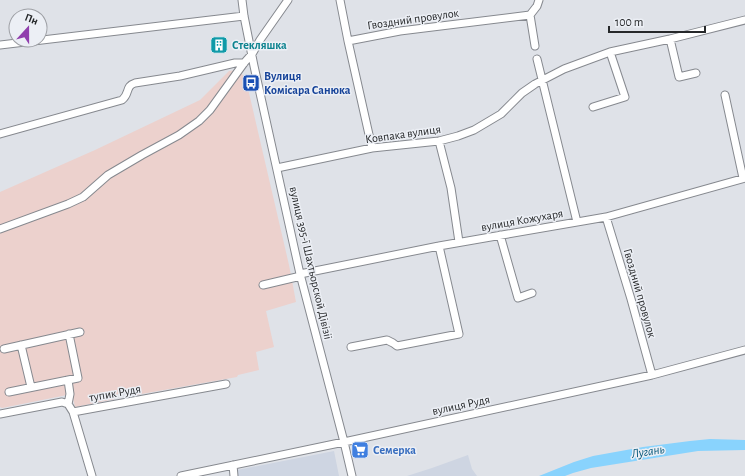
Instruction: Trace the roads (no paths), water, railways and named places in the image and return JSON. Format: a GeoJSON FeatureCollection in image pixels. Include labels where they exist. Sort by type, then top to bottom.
{"type":"FeatureCollection","features":[{"type":"Feature","properties":{"kind":"street","name":"вулиця 395-ї Шахтьорской Дівізіі"},"geometry":{"type":"LineString","coordinates":[[242,0],[252,54],[301,275],[352,476]]}},
{"type":"Feature","properties":{"kind":"street"},"geometry":{"type":"LineString","coordinates":[[0,229],[83,197],[108,175],[179,135],[199,121],[210,110],[244,62],[252,54],[288,0]]}},
{"type":"Feature","properties":{"kind":"street"},"geometry":{"type":"LineString","coordinates":[[340,0],[372,148]]}},
{"type":"Feature","properties":{"kind":"street"},"geometry":{"type":"LineString","coordinates":[[535,46],[530,15],[537,6],[539,0]]}},
{"type":"Feature","properties":{"kind":"street","name":"Гвоздний провулок"},"geometry":{"type":"LineString","coordinates":[[348,41],[400,30],[530,15]]}},
{"type":"Feature","properties":{"kind":"street"},"geometry":{"type":"LineString","coordinates":[[0,46],[244,16]]}},
{"type":"Feature","properties":{"kind":"street","name":"Ковпака вулиця"},"geometry":{"type":"LineString","coordinates":[[277,168],[372,148],[439,141],[458,136],[474,130],[501,114],[522,93],[564,68],[610,52],[745,20]]}},
{"type":"Feature","properties":{"kind":"street"},"geometry":{"type":"LineString","coordinates":[[670,39],[679,77],[696,73]]}},
{"type":"Feature","properties":{"kind":"street"},"geometry":{"type":"LineString","coordinates":[[593,107],[625,98],[610,52]]}},
{"type":"Feature","properties":{"kind":"street"},"geometry":{"type":"LineString","coordinates":[[537,59],[577,222]]}},
{"type":"Feature","properties":{"kind":"street"},"geometry":{"type":"LineString","coordinates":[[0,134],[122,100],[128,93],[128,88],[131,85],[244,62]]}},
{"type":"Feature","properties":{"kind":"street"},"geometry":{"type":"LineString","coordinates":[[725,95],[744,178]]}},
{"type":"Feature","properties":{"kind":"street"},"geometry":{"type":"LineString","coordinates":[[439,141],[450,188],[459,242]]}},
{"type":"Feature","properties":{"kind":"street","name":"вулиця Кожухаря"},"geometry":{"type":"LineString","coordinates":[[264,285],[301,275],[459,242],[606,217],[744,178]]}},
{"type":"Feature","properties":{"kind":"street","name":"Гвоздний провулок"},"geometry":{"type":"LineString","coordinates":[[606,217],[652,375]]}},
{"type":"Feature","properties":{"kind":"street"},"geometry":{"type":"LineString","coordinates":[[500,235],[518,298],[532,293]]}},
{"type":"Feature","properties":{"kind":"street"},"geometry":{"type":"LineString","coordinates":[[351,347],[387,340],[397,346],[459,334],[439,246]]}},
{"type":"Feature","properties":{"kind":"street"},"geometry":{"type":"LineString","coordinates":[[4,349],[80,332]]}},
{"type":"Feature","properties":{"kind":"street"},"geometry":{"type":"LineString","coordinates":[[9,392],[78,378],[69,334]]}},
{"type":"Feature","properties":{"kind":"street"},"geometry":{"type":"LineString","coordinates":[[21,345],[31,387]]}},
{"type":"Feature","properties":{"kind":"street","name":"вулиця Рудя"},"geometry":{"type":"LineString","coordinates":[[181,476],[652,375],[745,350]]}},
{"type":"Feature","properties":{"kind":"street"},"geometry":{"type":"LineString","coordinates":[[68,380],[70,394],[68,404]]}},
{"type":"Feature","properties":{"kind":"street","name":"тупик Рудя"},"geometry":{"type":"LineString","coordinates":[[73,412],[226,384]]}},
{"type":"Feature","properties":{"kind":"street"},"geometry":{"type":"LineString","coordinates":[[0,414],[62,402],[68,404],[73,412],[92,476]]}},
{"type":"Feature","properties":{"kind":"street"},"geometry":{"type":"LineString","coordinates":[[233,465],[234,476]]}},
{"type":"Feature","properties":{"kind":"water","name":"Лугань"},"geometry":{"type":"Polygon","coordinates":[[[710,439],[745,440],[745,450],[698,451],[591,468],[565,476],[539,476],[593,456],[643,447],[710,439]]]}},
{"type":"Feature","properties":{"kind":"place","name":"Стекляшка"},"geometry":{"type":"Point","coordinates":[219,45]}},
{"type":"Feature","properties":{"kind":"place","name":"Вулиця Комісара Санюка"},"geometry":{"type":"Point","coordinates":[251,83]}},
{"type":"Feature","properties":{"kind":"place","name":"Семерка"},"geometry":{"type":"Point","coordinates":[360,450]}}]}
